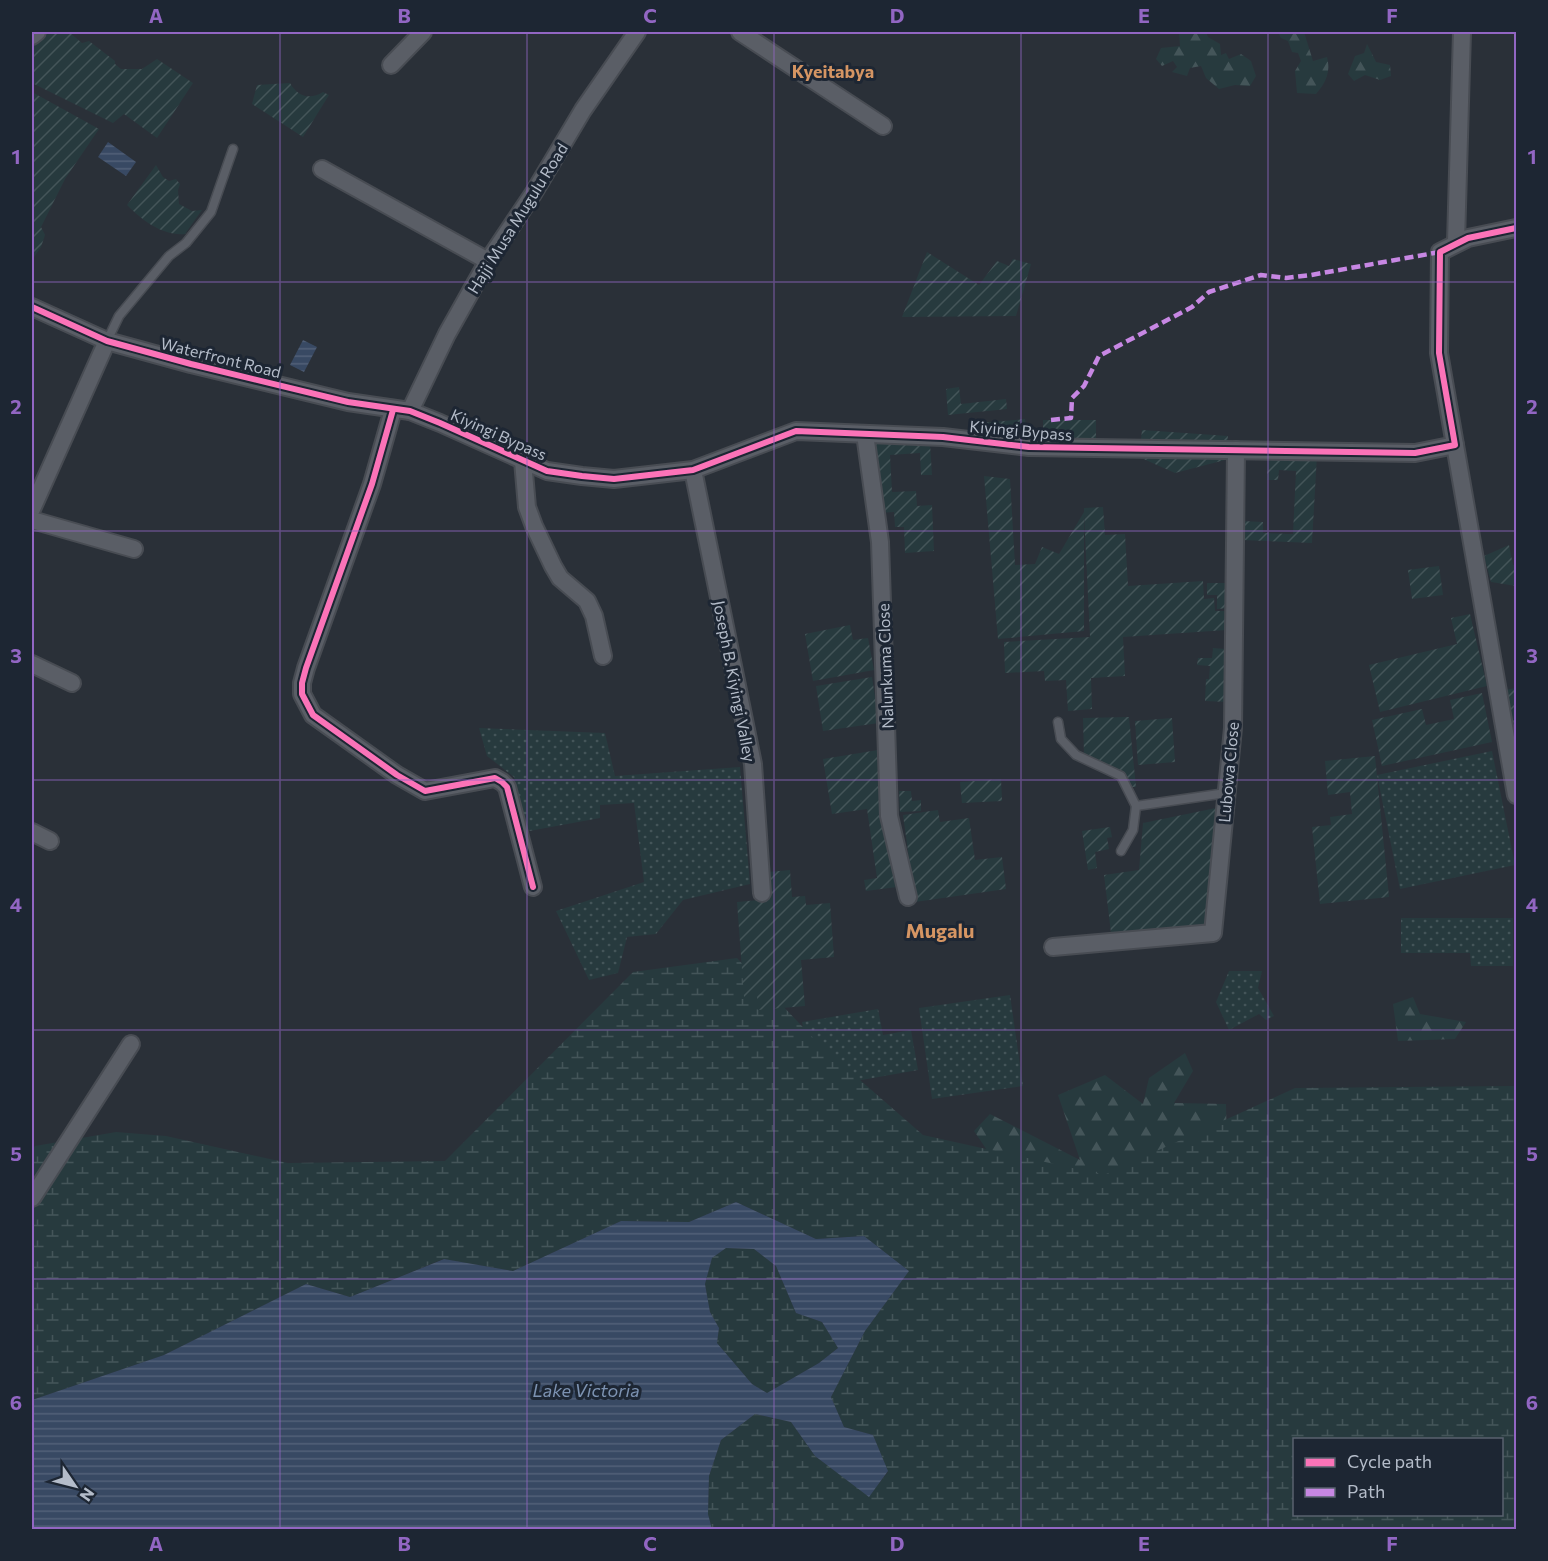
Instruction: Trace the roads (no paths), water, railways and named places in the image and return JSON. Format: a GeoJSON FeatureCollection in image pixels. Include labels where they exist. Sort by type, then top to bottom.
{"type":"FeatureCollection","features":[{"type":"Feature","properties":{"kind":"street"},"geometry":{"type":"LineString","coordinates":[[32,36],[37,32]]}},
{"type":"Feature","properties":{"kind":"street"},"geometry":{"type":"LineString","coordinates":[[391,65],[423,32]]}},
{"type":"Feature","properties":{"kind":"street","name":"Hajji Musa Mugulu Road"},"geometry":{"type":"LineString","coordinates":[[533,887],[507,787],[502,782],[495,778],[424,791],[397,775],[314,715],[302,694],[302,683],[372,484],[401,411],[488,261],[533,194],[583,110],[637,32]]}},
{"type":"Feature","properties":{"kind":"street"},"geometry":{"type":"LineString","coordinates":[[740,32],[883,126]]}},
{"type":"Feature","properties":{"kind":"street"},"geometry":{"type":"LineString","coordinates":[[1456,242],[1461,32]]}},
{"type":"Feature","properties":{"kind":"street"},"geometry":{"type":"LineString","coordinates":[[322,168],[488,261]]}},
{"type":"Feature","properties":{"kind":"street"},"geometry":{"type":"LineString","coordinates":[[1516,228],[1456,242],[1440,252],[1439,353],[1516,795]]}},
{"type":"Feature","properties":{"kind":"street","name":"Waterfront Road"},"geometry":{"type":"LineString","coordinates":[[32,307],[107,341],[272,384],[348,402],[401,411]]}},
{"type":"Feature","properties":{"kind":"street"},"geometry":{"type":"LineString","coordinates":[[32,509],[107,341]]}},
{"type":"Feature","properties":{"kind":"street","name":"Kiyingi Bypass"},"geometry":{"type":"LineString","coordinates":[[401,411],[440,423],[548,471],[614,478],[693,470],[796,431],[943,437],[1029,447],[1415,453],[1455,445]]}},
{"type":"Feature","properties":{"kind":"street","name":"Nalunkuma Close"},"geometry":{"type":"LineString","coordinates":[[865,434],[880,542],[889,816],[908,897]]}},
{"type":"Feature","properties":{"kind":"street","name":"Lubowa Close"},"geometry":{"type":"LineString","coordinates":[[1053,947],[1213,933],[1233,728],[1236,450]]}},
{"type":"Feature","properties":{"kind":"street"},"geometry":{"type":"LineString","coordinates":[[523,460],[526,499],[534,526],[560,578],[587,601],[594,616],[603,656]]}},
{"type":"Feature","properties":{"kind":"street","name":"Joseph B. Kiyingi Valley"},"geometry":{"type":"LineString","coordinates":[[693,470],[753,764],[762,893]]}},
{"type":"Feature","properties":{"kind":"street"},"geometry":{"type":"LineString","coordinates":[[32,520],[134,549]]}},
{"type":"Feature","properties":{"kind":"street"},"geometry":{"type":"LineString","coordinates":[[32,664],[72,683]]}},
{"type":"Feature","properties":{"kind":"street"},"geometry":{"type":"LineString","coordinates":[[32,832],[50,841]]}},
{"type":"Feature","properties":{"kind":"street"},"geometry":{"type":"LineString","coordinates":[[32,1198],[131,1044]]}},
{"type":"Feature","properties":{"kind":"lane"},"geometry":{"type":"LineString","coordinates":[[107,341],[119,316],[170,256],[186,243],[211,212],[233,149]]}},
{"type":"Feature","properties":{"kind":"lane"},"geometry":{"type":"LineString","coordinates":[[1058,722],[1061,739],[1076,755],[1120,776],[1136,807],[1133,830],[1121,851]]}},
{"type":"Feature","properties":{"kind":"lane"},"geometry":{"type":"LineString","coordinates":[[1136,807],[1226,793]]}},
{"type":"Feature","properties":{"kind":"water"},"geometry":{"type":"Polygon","coordinates":[[[108,142],[136,162],[126,176],[98,157],[108,142]]]}},
{"type":"Feature","properties":{"kind":"water"},"geometry":{"type":"Polygon","coordinates":[[[303,340],[317,347],[304,372],[290,365],[303,340]]]}},
{"type":"Feature","properties":{"kind":"water","name":"Lake Victoria"},"geometry":{"type":"Polygon","coordinates":[[[736,1202],[816,1239],[864,1236],[909,1271],[865,1331],[831,1397],[844,1427],[873,1435],[888,1471],[869,1497],[815,1456],[791,1422],[755,1414],[721,1440],[709,1476],[708,1514],[712,1529],[32,1529],[32,1400],[164,1355],[306,1284],[350,1297],[444,1259],[513,1271],[621,1221],[689,1222],[736,1202]],[[726,1248],[712,1258],[705,1284],[710,1312],[719,1328],[717,1343],[752,1384],[767,1393],[819,1363],[838,1348],[822,1322],[796,1313],[776,1266],[754,1249],[726,1248]]]}},
{"type":"Feature","properties":{"kind":"district","name":"Kyeitabya"},"geometry":{"type":"Point","coordinates":[833,71]}},
{"type":"Feature","properties":{"kind":"district","name":"Mugalu"},"geometry":{"type":"Point","coordinates":[940,930]}}]}
